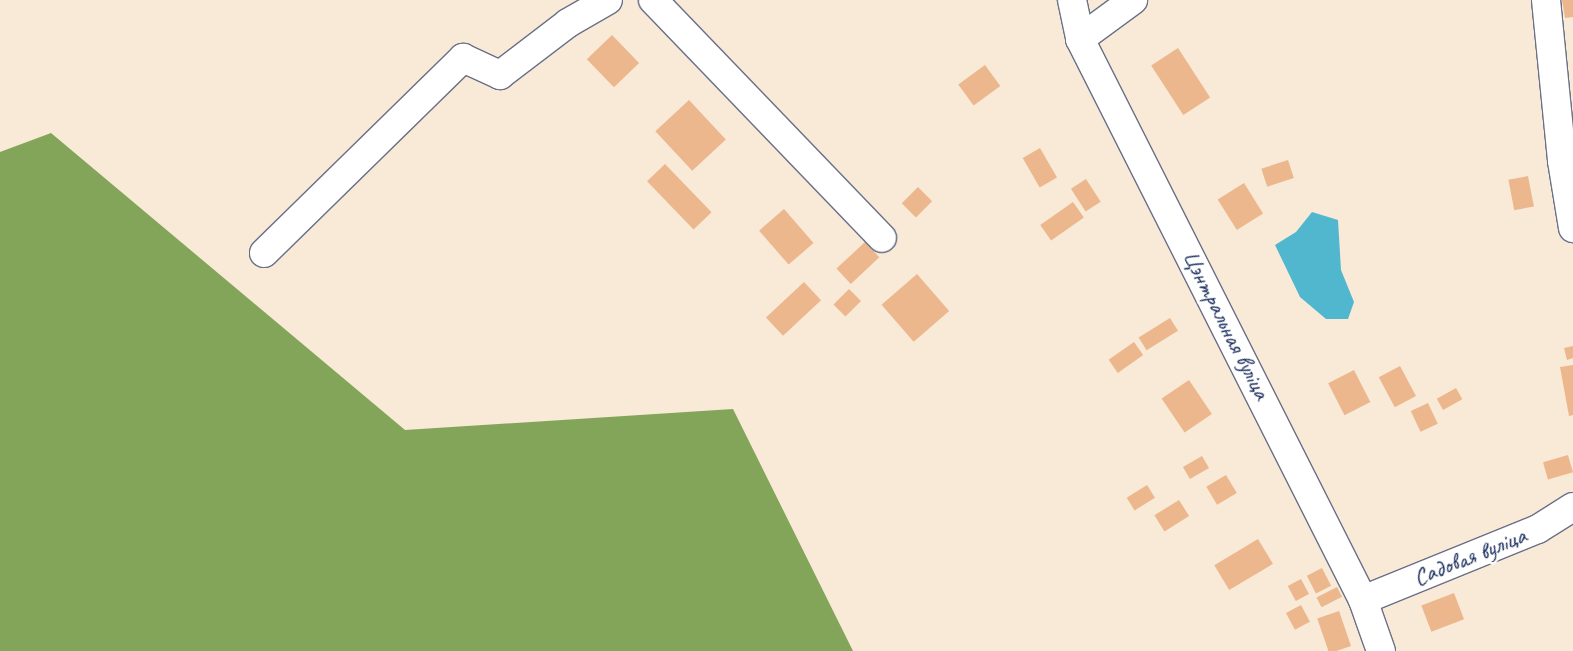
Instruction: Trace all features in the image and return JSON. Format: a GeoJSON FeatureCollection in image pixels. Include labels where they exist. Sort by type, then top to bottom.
{"type":"FeatureCollection","features":[{"type":"Feature","properties":{"kind":"street"},"geometry":{"type":"LineString","coordinates":[[264,253],[463,58],[500,75],[568,23],[608,0]]}},
{"type":"Feature","properties":{"kind":"street"},"geometry":{"type":"LineString","coordinates":[[654,0],[882,238]]}},
{"type":"Feature","properties":{"kind":"street","name":"Цэнтральная вуліца"},"geometry":{"type":"LineString","coordinates":[[1072,0],[1080,39],[1363,600],[1381,651]]}},
{"type":"Feature","properties":{"kind":"street"},"geometry":{"type":"LineString","coordinates":[[1080,39],[1133,0]]}},
{"type":"Feature","properties":{"kind":"street"},"geometry":{"type":"LineString","coordinates":[[1546,0],[1562,161],[1573,228]]}},
{"type":"Feature","properties":{"kind":"street","name":"Садовая вуліца"},"geometry":{"type":"LineString","coordinates":[[1363,600],[1538,529],[1573,507]]}},
{"type":"Feature","properties":{"kind":"green space"},"geometry":{"type":"Polygon","coordinates":[[[51,133],[405,430],[733,409],[853,651],[0,651],[0,152],[51,133]]]}},
{"type":"Feature","properties":{"kind":"water"},"geometry":{"type":"Polygon","coordinates":[[[1312,212],[1338,220],[1341,270],[1354,302],[1348,319],[1326,319],[1300,297],[1275,245],[1296,232],[1312,212]]]}},
{"type":"Feature","properties":{"kind":"building"},"geometry":{"type":"Polygon","coordinates":[[[1562,0],[1573,0],[1573,17],[1565,18],[1562,0]]]}},
{"type":"Feature","properties":{"kind":"building"},"geometry":{"type":"Polygon","coordinates":[[[612,35],[639,63],[614,87],[587,59],[612,35]]]}},
{"type":"Feature","properties":{"kind":"building"},"geometry":{"type":"Polygon","coordinates":[[[1178,48],[1210,97],[1183,115],[1151,65],[1178,48]]]}},
{"type":"Feature","properties":{"kind":"building"},"geometry":{"type":"Polygon","coordinates":[[[985,65],[1000,86],[974,105],[958,84],[985,65]]]}},
{"type":"Feature","properties":{"kind":"building"},"geometry":{"type":"Polygon","coordinates":[[[689,100],[726,139],[692,171],[655,131],[689,100]]]}},
{"type":"Feature","properties":{"kind":"building"},"geometry":{"type":"Polygon","coordinates":[[[1040,148],[1057,177],[1040,187],[1023,158],[1040,148]]]}},
{"type":"Feature","properties":{"kind":"building"},"geometry":{"type":"Polygon","coordinates":[[[1288,160],[1294,178],[1267,187],[1261,169],[1288,160]]]}},
{"type":"Feature","properties":{"kind":"building"},"geometry":{"type":"Polygon","coordinates":[[[665,164],[712,212],[694,230],[647,181],[665,164]]]}},
{"type":"Feature","properties":{"kind":"building"},"geometry":{"type":"Polygon","coordinates":[[[1528,176],[1534,206],[1514,210],[1508,180],[1528,176]]]}},
{"type":"Feature","properties":{"kind":"building"},"geometry":{"type":"Polygon","coordinates":[[[1086,179],[1101,202],[1086,211],[1071,189],[1086,179]]]}},
{"type":"Feature","properties":{"kind":"building"},"geometry":{"type":"Polygon","coordinates":[[[1244,183],[1263,214],[1237,230],[1218,199],[1244,183]]]}},
{"type":"Feature","properties":{"kind":"building"},"geometry":{"type":"Polygon","coordinates":[[[918,187],[932,201],[916,217],[902,203],[918,187]]]}},
{"type":"Feature","properties":{"kind":"building"},"geometry":{"type":"Polygon","coordinates":[[[1073,202],[1084,218],[1051,241],[1040,225],[1073,202]]]}},
{"type":"Feature","properties":{"kind":"building"},"geometry":{"type":"Polygon","coordinates":[[[784,209],[814,243],[789,265],[759,231],[784,209]]]}},
{"type":"Feature","properties":{"kind":"building"},"geometry":{"type":"Polygon","coordinates":[[[865,242],[879,257],[851,284],[836,269],[865,242]]]}},
{"type":"Feature","properties":{"kind":"building"},"geometry":{"type":"Polygon","coordinates":[[[917,274],[949,311],[914,342],[882,305],[917,274]]]}},
{"type":"Feature","properties":{"kind":"building"},"geometry":{"type":"Polygon","coordinates":[[[804,282],[821,300],[783,336],[766,317],[804,282]]]}},
{"type":"Feature","properties":{"kind":"building"},"geometry":{"type":"Polygon","coordinates":[[[849,289],[861,301],[845,317],[833,305],[849,289]]]}},
{"type":"Feature","properties":{"kind":"building"},"geometry":{"type":"Polygon","coordinates":[[[1170,318],[1178,331],[1147,350],[1139,338],[1170,318]]]}},
{"type":"Feature","properties":{"kind":"building"},"geometry":{"type":"Polygon","coordinates":[[[1134,342],[1143,355],[1118,373],[1109,360],[1134,342]]]}},
{"type":"Feature","properties":{"kind":"building"},"geometry":{"type":"Polygon","coordinates":[[[1573,346],[1573,358],[1567,360],[1564,348],[1573,346]]]}},
{"type":"Feature","properties":{"kind":"building"},"geometry":{"type":"Polygon","coordinates":[[[1573,365],[1573,415],[1569,416],[1560,367],[1573,365]]]}},
{"type":"Feature","properties":{"kind":"building"},"geometry":{"type":"Polygon","coordinates":[[[1400,366],[1416,396],[1395,407],[1379,377],[1400,366]]]}},
{"type":"Feature","properties":{"kind":"building"},"geometry":{"type":"Polygon","coordinates":[[[1354,370],[1370,402],[1345,415],[1328,383],[1354,370]]]}},
{"type":"Feature","properties":{"kind":"building"},"geometry":{"type":"Polygon","coordinates":[[[1189,380],[1212,414],[1185,432],[1162,398],[1189,380]]]}},
{"type":"Feature","properties":{"kind":"building"},"geometry":{"type":"Polygon","coordinates":[[[1456,388],[1462,399],[1443,410],[1437,399],[1456,388]]]}},
{"type":"Feature","properties":{"kind":"building"},"geometry":{"type":"Polygon","coordinates":[[[1428,403],[1438,424],[1421,432],[1411,411],[1428,403]]]}},
{"type":"Feature","properties":{"kind":"building"},"geometry":{"type":"Polygon","coordinates":[[[1568,455],[1573,472],[1548,479],[1543,462],[1568,455]]]}},
{"type":"Feature","properties":{"kind":"building"},"geometry":{"type":"Polygon","coordinates":[[[1202,456],[1209,468],[1190,479],[1183,467],[1202,456]]]}},
{"type":"Feature","properties":{"kind":"building"},"geometry":{"type":"Polygon","coordinates":[[[1226,475],[1237,493],[1217,505],[1206,487],[1226,475]]]}},
{"type":"Feature","properties":{"kind":"building"},"geometry":{"type":"Polygon","coordinates":[[[1147,485],[1155,498],[1135,510],[1127,498],[1147,485]]]}},
{"type":"Feature","properties":{"kind":"building"},"geometry":{"type":"Polygon","coordinates":[[[1179,500],[1189,516],[1164,531],[1154,515],[1179,500]]]}},
{"type":"Feature","properties":{"kind":"building"},"geometry":{"type":"Polygon","coordinates":[[[1258,539],[1273,564],[1229,590],[1214,565],[1258,539]]]}},
{"type":"Feature","properties":{"kind":"building"},"geometry":{"type":"Polygon","coordinates":[[[1322,568],[1331,586],[1316,594],[1307,576],[1322,568]]]}},
{"type":"Feature","properties":{"kind":"building"},"geometry":{"type":"Polygon","coordinates":[[[1301,579],[1309,594],[1296,601],[1288,586],[1301,579]]]}},
{"type":"Feature","properties":{"kind":"building"},"geometry":{"type":"Polygon","coordinates":[[[1337,587],[1342,597],[1322,607],[1317,597],[1337,587]]]}},
{"type":"Feature","properties":{"kind":"building"},"geometry":{"type":"Polygon","coordinates":[[[1454,593],[1464,619],[1431,632],[1421,606],[1454,593]]]}},
{"type":"Feature","properties":{"kind":"building"},"geometry":{"type":"Polygon","coordinates":[[[1301,605],[1310,622],[1295,630],[1286,613],[1301,605]]]}},
{"type":"Feature","properties":{"kind":"building"},"geometry":{"type":"Polygon","coordinates":[[[1339,611],[1351,646],[1336,651],[1328,651],[1317,618],[1339,611]]]}}]}
